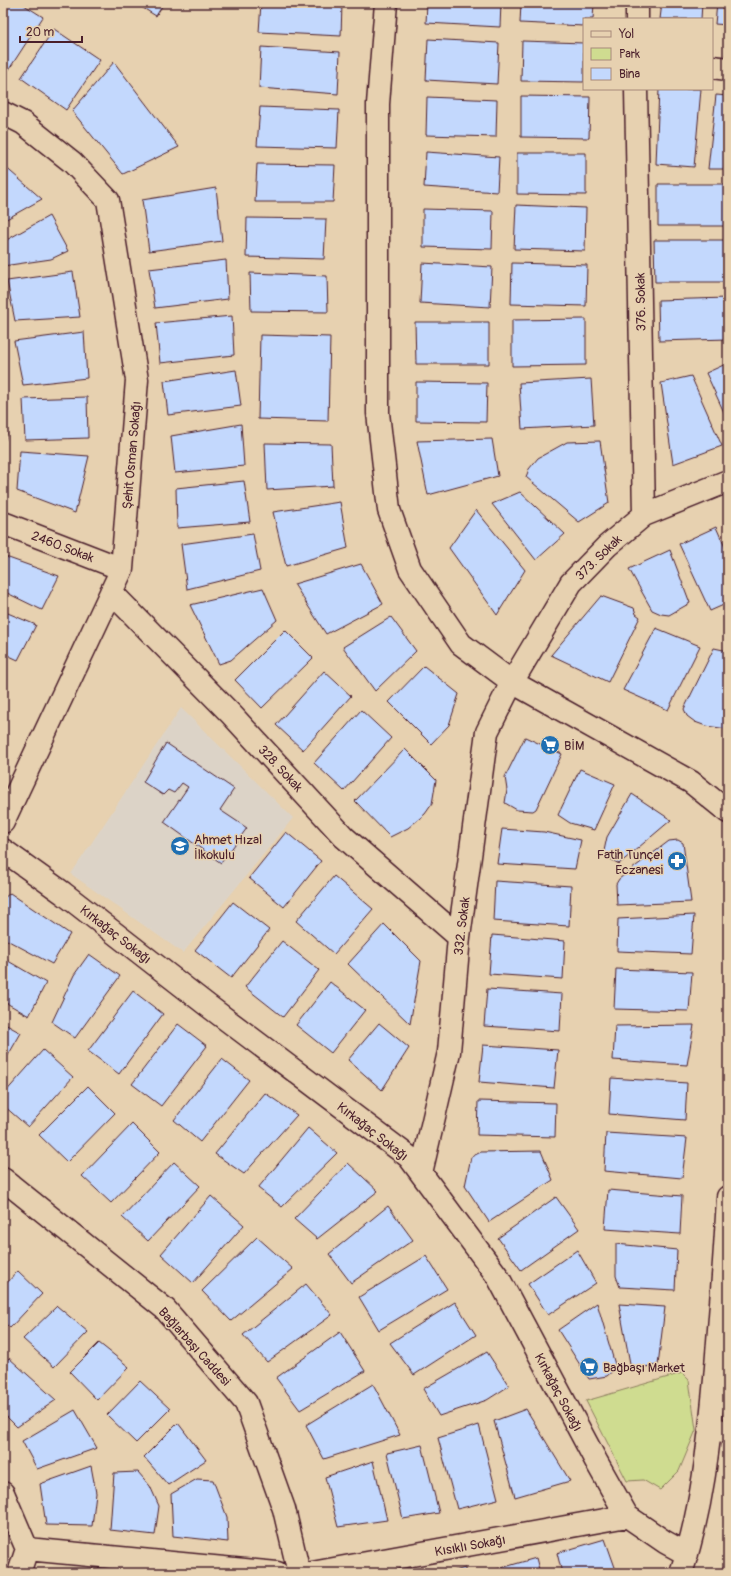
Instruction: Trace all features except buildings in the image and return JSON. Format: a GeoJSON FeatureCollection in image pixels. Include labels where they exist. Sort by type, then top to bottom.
{"type":"FeatureCollection","features":[{"type":"Feature","properties":{"kind":"street"},"geometry":{"type":"LineString","coordinates":[[386,3],[378,104],[378,413],[389,510],[410,569],[461,644],[512,682],[691,782],[728,812]]}},
{"type":"Feature","properties":{"kind":"street"},"geometry":{"type":"LineString","coordinates":[[637,3],[637,18]]}},
{"type":"Feature","properties":{"kind":"street"},"geometry":{"type":"LineString","coordinates":[[713,67],[728,69]]}},
{"type":"Feature","properties":{"kind":"street","name":"376. Sokak"},"geometry":{"type":"LineString","coordinates":[[636,90],[644,515]]}},
{"type":"Feature","properties":{"kind":"street","name":"Şehit Osman Sokağı"},"geometry":{"type":"LineString","coordinates":[[3,113],[23,123],[72,162],[108,200],[137,380],[122,569],[3,822]]}},
{"type":"Feature","properties":{"kind":"street","name":"373. Sokak"},"geometry":{"type":"LineString","coordinates":[[512,682],[571,583],[607,546],[644,515],[728,481]]}},
{"type":"Feature","properties":{"kind":"street","name":"2460.Sokak"},"geometry":{"type":"LineString","coordinates":[[3,523],[122,569]]}},
{"type":"Feature","properties":{"kind":"street","name":"328. Sokak"},"geometry":{"type":"LineString","coordinates":[[112,592],[231,714],[344,837],[459,937]]}},
{"type":"Feature","properties":{"kind":"street","name":"332. Sokak"},"geometry":{"type":"LineString","coordinates":[[421,1173],[449,1052],[459,937],[487,732],[512,682]]}},
{"type":"Feature","properties":{"kind":"street","name":"Kırkağaç Sokağı"},"geometry":{"type":"LineString","coordinates":[[3,850],[63,893],[214,1010],[409,1157],[498,1276],[596,1462],[627,1516],[665,1542],[684,1564]]}},
{"type":"Feature","properties":{"kind":"street","name":"Bağlarbaşı Caddesi"},"geometry":{"type":"LineString","coordinates":[[3,1179],[165,1309],[246,1403],[284,1509],[299,1573]]}},
{"type":"Feature","properties":{"kind":"street"},"geometry":{"type":"LineString","coordinates":[[684,1564],[695,1527],[719,1430],[728,1197]]}},
{"type":"Feature","properties":{"kind":"street"},"geometry":{"type":"LineString","coordinates":[[3,1493],[27,1549],[20,1573]]}},
{"type":"Feature","properties":{"kind":"street","name":"Kısıklı Sokağı"},"geometry":{"type":"LineString","coordinates":[[312,1573],[627,1516]]}},
{"type":"Feature","properties":{"kind":"street"},"geometry":{"type":"LineString","coordinates":[[27,1549],[277,1573]]}},
{"type":"Feature","properties":{"kind":"shaded area","name":"Ahmet Hızal İlkokulu"},"geometry":{"type":"Polygon","coordinates":[[[181,708],[293,818],[183,953],[71,874],[181,708]]]}},
{"type":"Feature","properties":{"kind":"green space"},"geometry":{"type":"Polygon","coordinates":[[[682,1373],[689,1380],[696,1430],[679,1471],[660,1490],[643,1480],[627,1481],[586,1401],[682,1373]]]}},
{"type":"Feature","properties":{"kind":"place","name":"BİM"},"geometry":{"type":"Point","coordinates":[550,745]}},
{"type":"Feature","properties":{"kind":"place","name":"Ahmet Hızal İlkokulu"},"geometry":{"type":"Point","coordinates":[180,846]}},
{"type":"Feature","properties":{"kind":"place","name":"Fatih Tunçel Eczanesi"},"geometry":{"type":"Point","coordinates":[677,861]}},
{"type":"Feature","properties":{"kind":"place","name":"Bağbaşı Market"},"geometry":{"type":"Point","coordinates":[589,1367]}}]}
